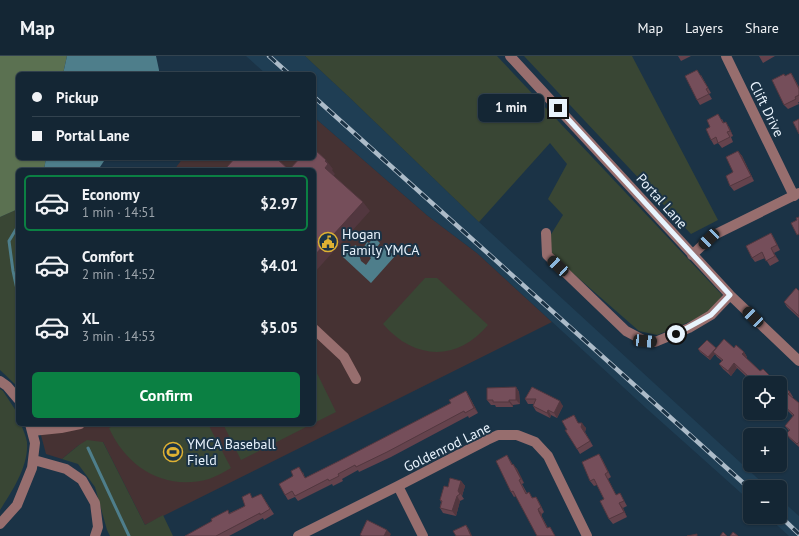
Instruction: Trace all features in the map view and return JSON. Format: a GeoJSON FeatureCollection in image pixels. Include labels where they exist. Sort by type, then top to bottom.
{"type":"FeatureCollection","features":[{"type":"Feature","properties":{"kind":"street","name":"Portal Lane"},"geometry":{"type":"LineString","coordinates":[[510,56],[692,255],[730,295],[799,361]]}},
{"type":"Feature","properties":{"kind":"street","name":"Clift Drive"},"geometry":{"type":"LineString","coordinates":[[726,56],[797,194]]}},
{"type":"Feature","properties":{"kind":"street"},"geometry":{"type":"LineString","coordinates":[[692,255],[712,236],[797,194]]}},
{"type":"Feature","properties":{"kind":"street"},"geometry":{"type":"LineString","coordinates":[[546,233],[547,255],[626,331],[645,341],[655,342],[689,328],[711,315],[730,295]]}},
{"type":"Feature","properties":{"kind":"street"},"geometry":{"type":"LineString","coordinates":[[316,331],[344,357],[356,379]]}},
{"type":"Feature","properties":{"kind":"street"},"geometry":{"type":"LineString","coordinates":[[0,381],[7,386],[16,397]]}},
{"type":"Feature","properties":{"kind":"street"},"geometry":{"type":"LineString","coordinates":[[0,524],[16,505],[32,468],[35,443],[31,427],[61,428],[70,426]]}},
{"type":"Feature","properties":{"kind":"street","name":"Goldenrod Lane"},"geometry":{"type":"LineString","coordinates":[[298,536],[487,440],[498,436],[517,435],[534,442],[548,456],[587,536]]}},
{"type":"Feature","properties":{"kind":"street"},"geometry":{"type":"LineString","coordinates":[[34,460],[66,469],[82,480],[95,503],[98,526],[95,536]]}},
{"type":"Feature","properties":{"kind":"street"},"geometry":{"type":"LineString","coordinates":[[398,486],[423,536]]}},
{"type":"Feature","properties":{"kind":"shaded area"},"geometry":{"type":"Polygon","coordinates":[[[0,56],[67,56],[63,72],[16,72],[16,160],[46,160],[44,168],[16,168],[16,210],[0,217],[0,56]]]}},
{"type":"Feature","properties":{"kind":"shaded area"},"geometry":{"type":"Polygon","coordinates":[[[67,56],[156,56],[159,70],[159,72],[63,72],[67,56]]]}},
{"type":"Feature","properties":{"kind":"shaded area"},"geometry":{"type":"Polygon","coordinates":[[[246,56],[305,56],[479,222],[743,465],[743,472],[751,472],[759,480],[743,480],[743,495],[477,253],[428,216],[316,119],[316,72],[264,72],[246,56]]]}},
{"type":"Feature","properties":{"kind":"shaded area"},"geometry":{"type":"Polygon","coordinates":[[[305,56],[497,56],[722,295],[712,311],[680,326],[657,335],[639,331],[552,255],[550,236],[563,215],[548,199],[567,164],[550,143],[479,222],[305,56]]]}},
{"type":"Feature","properties":{"kind":"shaded area"},"geometry":{"type":"Polygon","coordinates":[[[524,56],[632,56],[718,220],[691,234],[524,56]]]}},
{"type":"Feature","properties":{"kind":"shaded area"},"geometry":{"type":"Polygon","coordinates":[[[316,119],[428,216],[477,253],[552,322],[145,525],[103,442],[79,445],[62,459],[46,454],[39,426],[316,426],[316,168],[176,168],[182,160],[316,160],[316,119]]]}},
{"type":"Feature","properties":{"kind":"shaded area"},"geometry":{"type":"Polygon","coordinates":[[[46,160],[105,160],[99,168],[44,168],[46,160]]]}},
{"type":"Feature","properties":{"kind":"shaded area"},"geometry":{"type":"Polygon","coordinates":[[[16,210],[16,385],[0,370],[0,217],[16,210]]]}},
{"type":"Feature","properties":{"kind":"shaded area"},"geometry":{"type":"Polygon","coordinates":[[[374,237],[380,243],[373,253],[375,255],[383,246],[395,256],[371,283],[343,257],[352,247],[356,245],[361,261],[366,265],[371,258],[362,250],[367,242],[369,243],[374,237]]]}},
{"type":"Feature","properties":{"kind":"shaded area"},"geometry":{"type":"Polygon","coordinates":[[[425,278],[437,278],[488,325],[476,337],[463,346],[436,352],[422,350],[408,345],[395,336],[383,324],[425,278]]]}},
{"type":"Feature","properties":{"kind":"shaded area"},"geometry":{"type":"Polygon","coordinates":[[[316,371],[336,412],[316,422],[316,371]]]}},
{"type":"Feature","properties":{"kind":"shaded area"},"geometry":{"type":"Polygon","coordinates":[[[0,389],[3,391],[16,411],[16,426],[22,426],[27,442],[27,451],[19,478],[0,510],[0,389]]]}},
{"type":"Feature","properties":{"kind":"shaded area","name":"YMCA Baseball Field"},"geometry":{"type":"Polygon","coordinates":[[[113,426],[209,426],[231,468],[209,479],[193,482],[177,482],[163,479],[149,473],[126,455],[109,428],[113,426]]]}},
{"type":"Feature","properties":{"kind":"shaded area"},"geometry":{"type":"Polygon","coordinates":[[[224,426],[308,426],[241,460],[224,426]]]}},
{"type":"Feature","properties":{"kind":"shaded area"},"geometry":{"type":"Polygon","coordinates":[[[87,440],[103,442],[145,525],[163,515],[173,536],[110,536],[95,487],[78,464],[62,459],[87,440]]]}},
{"type":"Feature","properties":{"kind":"shaded area"},"geometry":{"type":"Polygon","coordinates":[[[787,505],[799,516],[799,536],[789,536],[776,524],[787,524],[787,505]]]}},
{"type":"Feature","properties":{"kind":"building"},"geometry":{"type":"Polygon","coordinates":[[[697,70],[708,88],[706,89],[709,94],[697,100],[685,76],[697,70]]]}},
{"type":"Feature","properties":{"kind":"building"},"geometry":{"type":"Polygon","coordinates":[[[791,73],[799,89],[799,95],[795,97],[796,99],[784,105],[772,80],[784,74],[785,76],[791,73]]]}},
{"type":"Feature","properties":{"kind":"building"},"geometry":{"type":"Polygon","coordinates":[[[718,114],[723,123],[726,122],[730,131],[727,132],[730,137],[718,143],[716,137],[711,140],[706,129],[710,127],[707,120],[718,114]]]}},
{"type":"Feature","properties":{"kind":"building"},"geometry":{"type":"Polygon","coordinates":[[[799,119],[799,134],[793,122],[799,119]]]}},
{"type":"Feature","properties":{"kind":"building","name":"Hogan Family YMCA"},"geometry":{"type":"Polygon","coordinates":[[[316,151],[326,160],[325,161],[328,164],[325,168],[363,202],[316,254],[316,168],[291,168],[298,160],[316,160],[316,151]]]}},
{"type":"Feature","properties":{"kind":"building"},"geometry":{"type":"Polygon","coordinates":[[[738,151],[751,176],[730,186],[726,176],[733,172],[726,157],[738,151]]]}},
{"type":"Feature","properties":{"kind":"building"},"geometry":{"type":"Polygon","coordinates":[[[233,160],[278,160],[287,168],[228,168],[227,167],[233,160]]]}},
{"type":"Feature","properties":{"kind":"building"},"geometry":{"type":"Polygon","coordinates":[[[799,217],[799,234],[797,235],[791,223],[799,217]]]}},
{"type":"Feature","properties":{"kind":"building"},"geometry":{"type":"Polygon","coordinates":[[[771,233],[777,245],[771,248],[775,256],[766,261],[762,252],[752,258],[746,246],[771,233]]]}},
{"type":"Feature","properties":{"kind":"building"},"geometry":{"type":"Polygon","coordinates":[[[796,288],[799,291],[799,316],[784,302],[796,288]]]}},
{"type":"Feature","properties":{"kind":"building"},"geometry":{"type":"Polygon","coordinates":[[[724,339],[734,348],[736,345],[744,352],[742,354],[760,371],[763,369],[770,376],[748,376],[734,363],[728,371],[719,364],[723,360],[713,352],[724,339]]]}},
{"type":"Feature","properties":{"kind":"building"},"geometry":{"type":"Polygon","coordinates":[[[707,340],[716,348],[708,357],[698,349],[707,340]]]}},
{"type":"Feature","properties":{"kind":"building"},"geometry":{"type":"Polygon","coordinates":[[[516,387],[516,400],[509,400],[509,402],[493,402],[493,400],[487,400],[487,388],[516,387]]]}},
{"type":"Feature","properties":{"kind":"building"},"geometry":{"type":"Polygon","coordinates":[[[532,387],[560,401],[554,413],[548,410],[547,413],[533,406],[536,399],[525,399],[532,387]]]}},
{"type":"Feature","properties":{"kind":"building"},"geometry":{"type":"Polygon","coordinates":[[[787,390],[790,392],[788,394],[799,403],[799,442],[797,444],[787,435],[790,430],[785,426],[794,415],[787,408],[787,390]]]}},
{"type":"Feature","properties":{"kind":"building"},"geometry":{"type":"Polygon","coordinates":[[[466,391],[474,408],[465,413],[464,411],[356,467],[355,465],[338,474],[339,476],[329,481],[328,479],[295,496],[292,491],[285,495],[279,484],[293,476],[291,471],[299,467],[305,478],[451,403],[449,400],[466,391]]]}},
{"type":"Feature","properties":{"kind":"building"},"geometry":{"type":"Polygon","coordinates":[[[574,415],[578,423],[582,423],[581,427],[590,441],[577,449],[565,430],[567,430],[562,421],[574,415]]]}},
{"type":"Feature","properties":{"kind":"building"},"geometry":{"type":"Polygon","coordinates":[[[599,454],[608,472],[605,474],[616,495],[620,493],[624,501],[619,503],[624,512],[609,519],[600,501],[604,499],[594,479],[590,481],[582,462],[599,454]]]}},
{"type":"Feature","properties":{"kind":"building"},"geometry":{"type":"Polygon","coordinates":[[[507,455],[521,479],[519,480],[526,494],[529,492],[532,498],[536,497],[541,507],[538,509],[539,512],[547,528],[550,527],[555,536],[537,536],[513,491],[511,492],[496,461],[507,455]]]}},
{"type":"Feature","properties":{"kind":"building"},"geometry":{"type":"Polygon","coordinates":[[[450,478],[461,481],[458,491],[460,494],[457,496],[452,511],[440,508],[442,501],[440,500],[444,486],[448,487],[450,478]]]}},
{"type":"Feature","properties":{"kind":"building"},"geometry":{"type":"Polygon","coordinates":[[[250,493],[252,498],[261,494],[270,509],[216,536],[185,536],[228,510],[229,514],[245,506],[242,497],[250,493]]]}},
{"type":"Feature","properties":{"kind":"building"},"geometry":{"type":"Polygon","coordinates":[[[367,520],[387,530],[384,536],[360,535],[367,520]]]}},
{"type":"Feature","properties":{"kind":"building"},"geometry":{"type":"Polygon","coordinates":[[[466,525],[471,536],[456,536],[453,531],[466,525]]]}},
{"type":"Feature","properties":{"kind":"building"},"geometry":{"type":"Polygon","coordinates":[[[723,532],[727,536],[720,536],[723,532]]]}},
{"type":"Feature","properties":{"kind":"building"},"geometry":{"type":"Polygon","coordinates":[[[733,532],[738,536],[730,536],[733,532]]]}},
{"type":"Feature","properties":{"kind":"waterway"},"geometry":{"type":"LineString","coordinates":[[16,229],[9,241],[16,285]]}},
{"type":"Feature","properties":{"kind":"waterway"},"geometry":{"type":"LineString","coordinates":[[88,448],[129,536]]}},
{"type":"Feature","properties":{"kind":"railway"},"geometry":{"type":"LineString","coordinates":[[269,56],[287,72]]}},
{"type":"Feature","properties":{"kind":"railway"},"geometry":{"type":"LineString","coordinates":[[316,99],[743,483]]}},
{"type":"Feature","properties":{"kind":"railway"},"geometry":{"type":"LineString","coordinates":[[787,523],[799,534]]}},
{"type":"Feature","properties":{"kind":"place","name":"Hogan Family YMCA"},"geometry":{"type":"Point","coordinates":[328,242]}},
{"type":"Feature","properties":{"kind":"place","name":"YMCA Baseball Field"},"geometry":{"type":"Point","coordinates":[173,452]}},
{"type":"Feature","properties":{"kind":"route"},"geometry":{"type":"LineString","coordinates":[[558,108],[730,295],[711,315],[676,334]]}}]}
